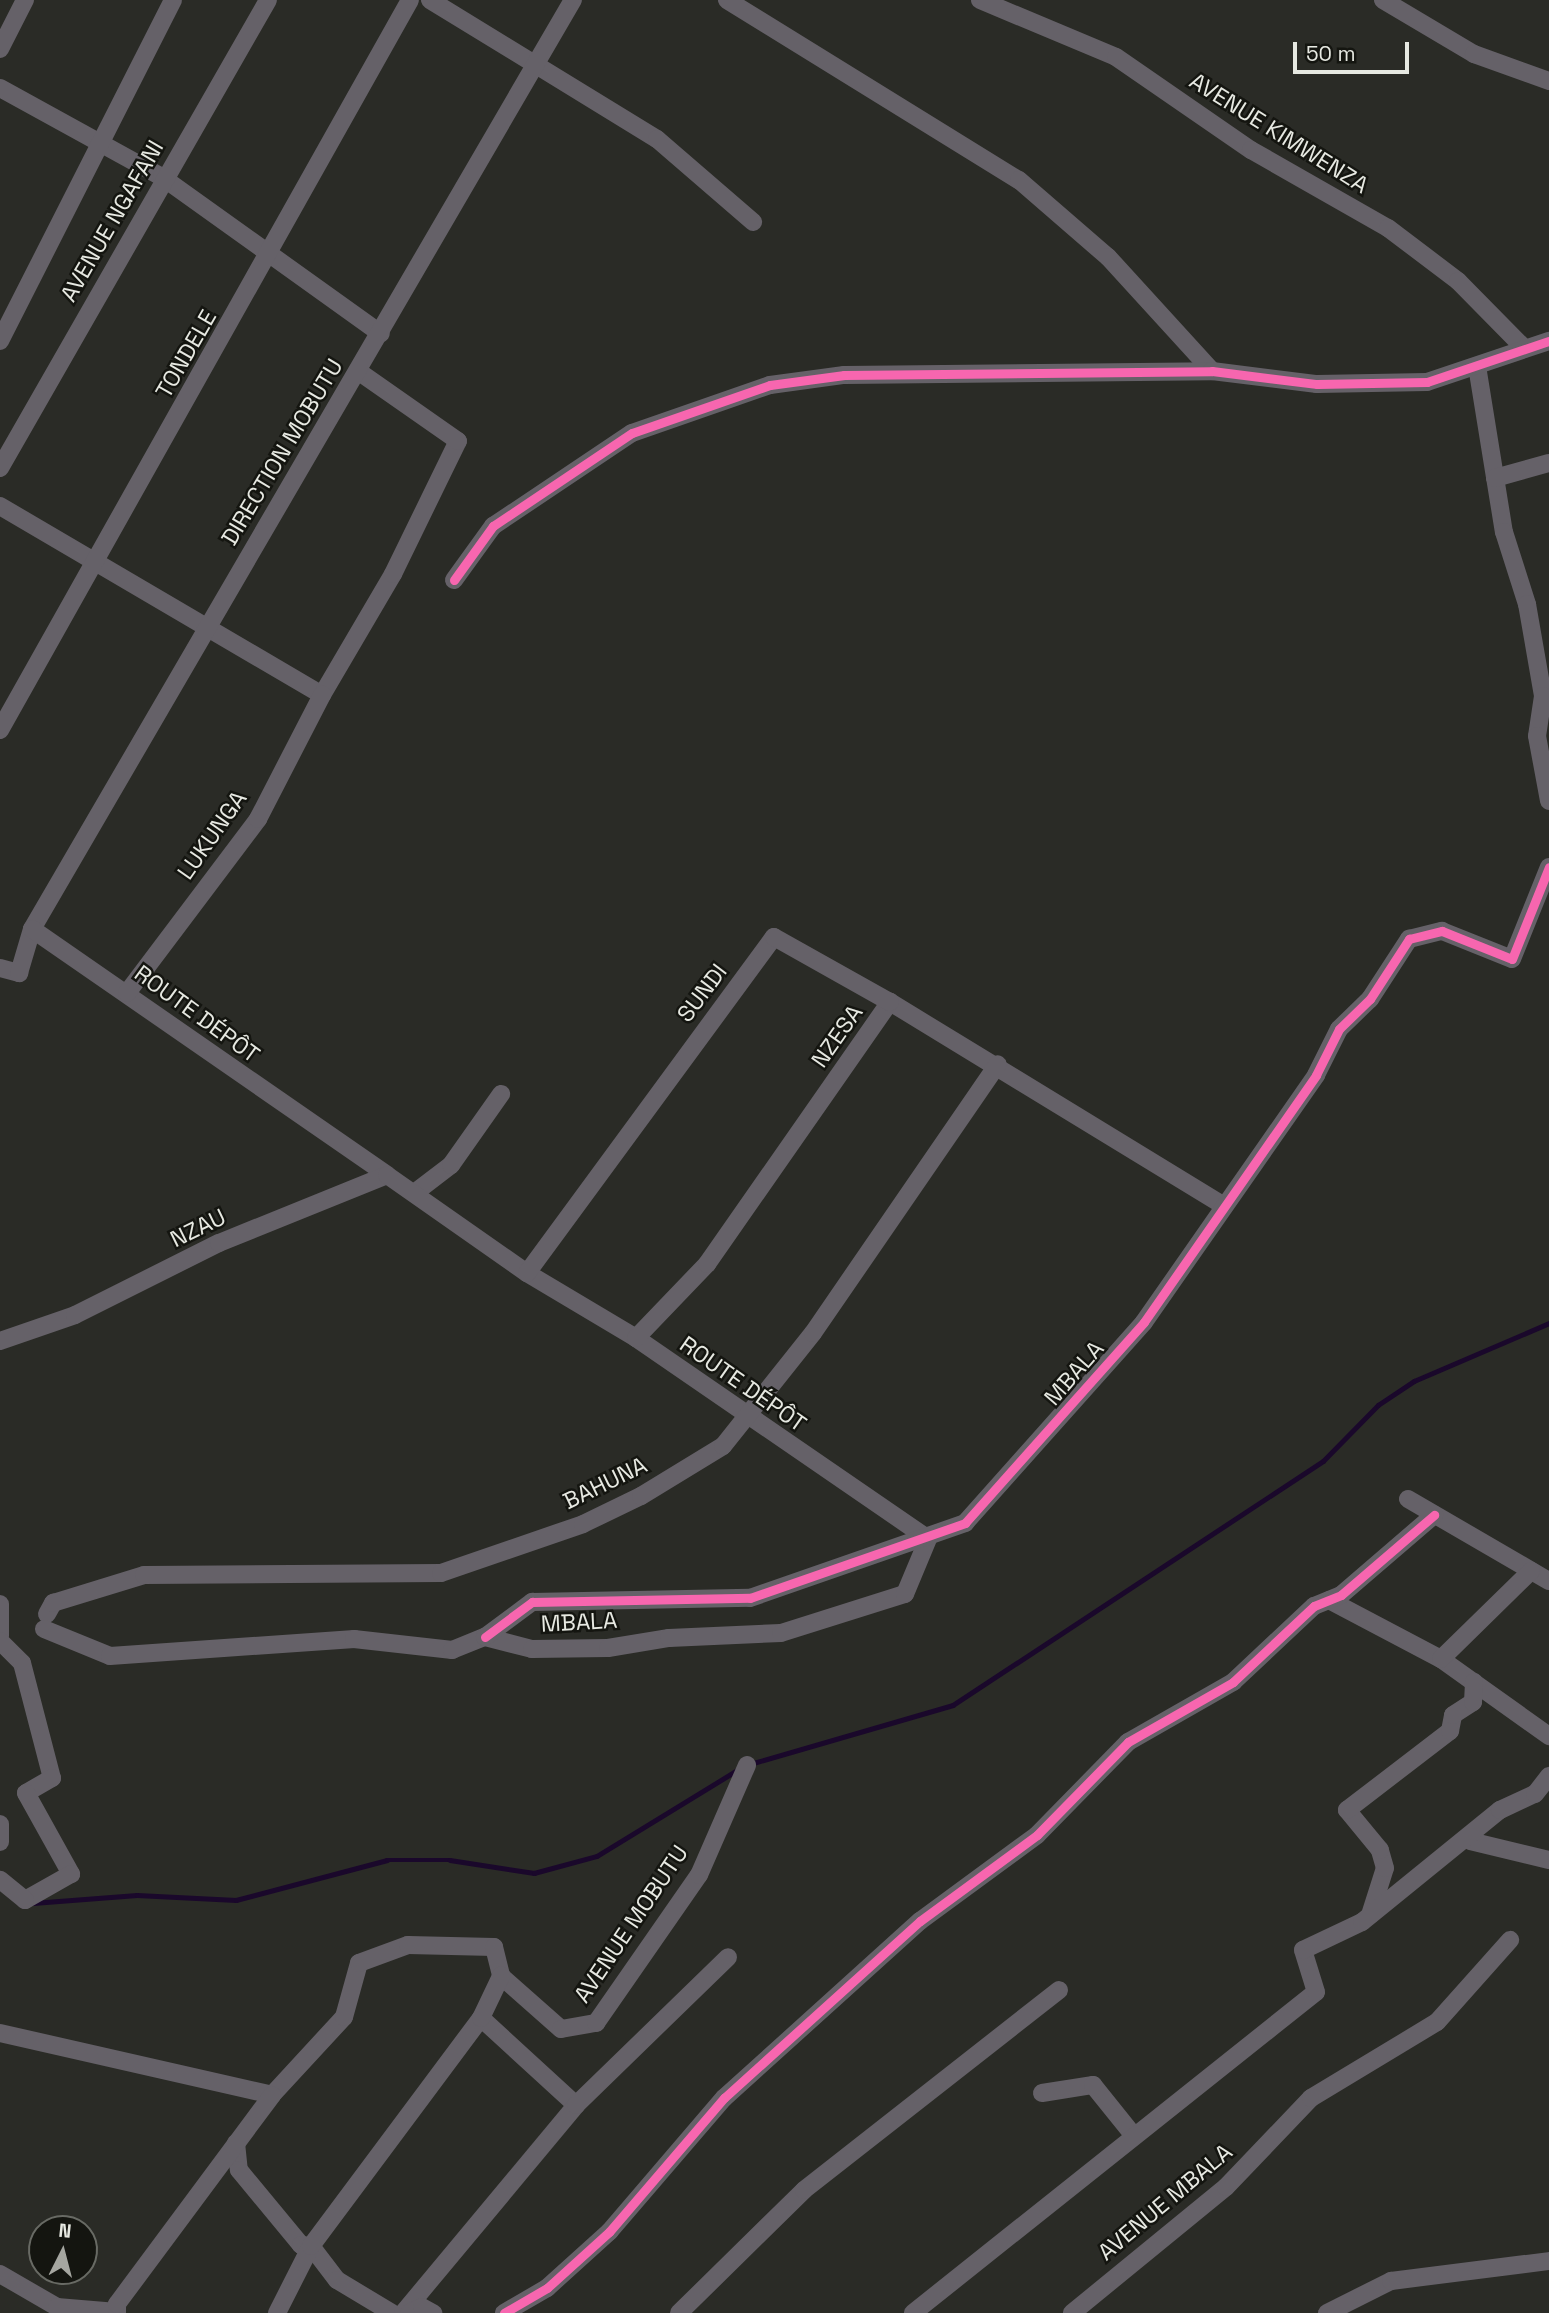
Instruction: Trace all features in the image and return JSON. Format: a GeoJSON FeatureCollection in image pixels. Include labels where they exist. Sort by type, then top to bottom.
{"type":"FeatureCollection","features":[{"type":"Feature","properties":{"kind":"street"},"geometry":{"type":"LineString","coordinates":[[0,48],[25,0]]}},
{"type":"Feature","properties":{"kind":"street"},"geometry":{"type":"LineString","coordinates":[[0,341],[173,0]]}},
{"type":"Feature","properties":{"kind":"street","name":"AVENUE NGAFANI"},"geometry":{"type":"LineString","coordinates":[[0,468],[162,177],[268,0]]}},
{"type":"Feature","properties":{"kind":"street","name":"TONDELE"},"geometry":{"type":"LineString","coordinates":[[0,730],[271,255],[410,0]]}},
{"type":"Feature","properties":{"kind":"street"},"geometry":{"type":"LineString","coordinates":[[430,0],[537,63],[657,139],[753,222]]}},
{"type":"Feature","properties":{"kind":"street","name":"DIRECTION MOBUTU"},"geometry":{"type":"LineString","coordinates":[[32,929],[381,334],[573,0]]}},
{"type":"Feature","properties":{"kind":"street"},"geometry":{"type":"LineString","coordinates":[[727,0],[1018,180],[1108,257],[1212,371]]}},
{"type":"Feature","properties":{"kind":"street","name":"AVENUE KIMWENZA"},"geometry":{"type":"LineString","coordinates":[[980,0],[1116,57],[1251,150],[1388,228],[1458,281],[1525,349]]}},
{"type":"Feature","properties":{"kind":"street"},"geometry":{"type":"LineString","coordinates":[[1383,0],[1474,54],[1549,81]]}},
{"type":"Feature","properties":{"kind":"street"},"geometry":{"type":"LineString","coordinates":[[0,88],[102,139],[162,177],[381,334]]}},
{"type":"Feature","properties":{"kind":"street"},"geometry":{"type":"LineString","coordinates":[[454,580],[494,526],[632,433],[770,385],[844,376],[1212,371],[1317,384],[1439,380],[1549,341]]}},
{"type":"Feature","properties":{"kind":"street"},"geometry":{"type":"LineString","coordinates":[[1477,366],[1495,478],[1543,696],[1537,736],[1549,801]]}},
{"type":"Feature","properties":{"kind":"street","name":"LUKUNGA"},"geometry":{"type":"LineString","coordinates":[[127,993],[258,819],[322,695],[393,574],[458,441],[358,371]]}},
{"type":"Feature","properties":{"kind":"street"},"geometry":{"type":"LineString","coordinates":[[1495,478],[1549,463]]}},
{"type":"Feature","properties":{"kind":"street"},"geometry":{"type":"LineString","coordinates":[[0,506],[322,695]]}},
{"type":"Feature","properties":{"kind":"street","name":"MBALA"},"geometry":{"type":"LineString","coordinates":[[485,1637],[531,1649],[608,1648],[669,1638],[781,1633],[905,1594],[928,1539],[965,1523],[1144,1322],[1316,1075],[1339,1029],[1370,999],[1409,939],[1442,931],[1512,960],[1549,867]]}},
{"type":"Feature","properties":{"kind":"street"},"geometry":{"type":"LineString","coordinates":[[0,968],[19,973],[32,929]]}},
{"type":"Feature","properties":{"kind":"street","name":"ROUTE DÉPÔT"},"geometry":{"type":"LineString","coordinates":[[32,929],[387,1175]]}},
{"type":"Feature","properties":{"kind":"street","name":"SUNDI"},"geometry":{"type":"LineString","coordinates":[[527,1273],[774,936],[890,1002]]}},
{"type":"Feature","properties":{"kind":"street","name":"NZESA"},"geometry":{"type":"LineString","coordinates":[[636,1338],[707,1264],[890,1002],[998,1064],[1223,1205]]}},
{"type":"Feature","properties":{"kind":"street","name":"BAHUNA"},"geometry":{"type":"LineString","coordinates":[[485,1637],[452,1650],[354,1639],[110,1656],[46,1621],[53,1603],[144,1575],[440,1573],[583,1524],[641,1496],[723,1446],[813,1333],[998,1064]]}},
{"type":"Feature","properties":{"kind":"street"},"geometry":{"type":"LineString","coordinates":[[417,1191],[451,1166],[501,1094]]}},
{"type":"Feature","properties":{"kind":"street"},"geometry":{"type":"LineString","coordinates":[[387,1175],[417,1191],[527,1273]]}},
{"type":"Feature","properties":{"kind":"street","name":"NZAU"},"geometry":{"type":"LineString","coordinates":[[0,1342],[75,1315],[219,1243],[387,1175]]}},
{"type":"Feature","properties":{"kind":"street","name":"ROUTE DÉPÔT"},"geometry":{"type":"LineString","coordinates":[[527,1273],[636,1338],[745,1417],[928,1539]]}},
{"type":"Feature","properties":{"kind":"street"},"geometry":{"type":"LineString","coordinates":[[1408,1499],[1549,1581]]}},
{"type":"Feature","properties":{"kind":"street"},"geometry":{"type":"LineString","coordinates":[[504,2313],[547,2288],[609,2232],[724,2098],[920,1922],[1037,1835],[1128,1742],[1233,1682],[1434,1515]]}},
{"type":"Feature","properties":{"kind":"street"},"geometry":{"type":"LineString","coordinates":[[485,1637],[532,1602],[750,1598],[928,1539]]}},
{"type":"Feature","properties":{"kind":"street"},"geometry":{"type":"LineString","coordinates":[[1441,1658],[1531,1571]]}},
{"type":"Feature","properties":{"kind":"street"},"geometry":{"type":"LineString","coordinates":[[1329,1600],[1441,1658],[1549,1736]]}},
{"type":"Feature","properties":{"kind":"street"},"geometry":{"type":"LineString","coordinates":[[0,1604],[0,1636]]}},
{"type":"Feature","properties":{"kind":"street"},"geometry":{"type":"LineString","coordinates":[[0,1641],[22,1663],[52,1779],[26,1793],[71,1874],[25,1900],[0,1880]]}},
{"type":"Feature","properties":{"kind":"street"},"geometry":{"type":"LineString","coordinates":[[1370,1915],[1385,1868],[1380,1850],[1347,1810],[1450,1731],[1453,1715],[1473,1702],[1474,1682]]}},
{"type":"Feature","properties":{"kind":"street","name":"AVENUE MOBUTU"},"geometry":{"type":"LineString","coordinates":[[272,2095],[344,2017],[359,1963],[408,1945],[494,1947],[500,1976],[561,2029],[596,2023],[699,1875],[747,1765]]}},
{"type":"Feature","properties":{"kind":"street"},"geometry":{"type":"LineString","coordinates":[[914,2313],[1316,1992],[1303,1950],[1370,1915],[1470,1841],[1489,1819],[1535,1794],[1549,1776]]}},
{"type":"Feature","properties":{"kind":"street"},"geometry":{"type":"LineString","coordinates":[[0,1824],[0,1842]]}},
{"type":"Feature","properties":{"kind":"street"},"geometry":{"type":"LineString","coordinates":[[1470,1841],[1549,1860]]}},
{"type":"Feature","properties":{"kind":"street","name":"AVENUE MBALA"},"geometry":{"type":"LineString","coordinates":[[1072,2313],[1226,2187],[1311,2098],[1437,2022],[1510,1940]]}},
{"type":"Feature","properties":{"kind":"street"},"geometry":{"type":"LineString","coordinates":[[403,2313],[576,2105],[728,1957]]}},
{"type":"Feature","properties":{"kind":"street"},"geometry":{"type":"LineString","coordinates":[[277,2313],[312,2246],[481,2018],[500,1976]]}},
{"type":"Feature","properties":{"kind":"street"},"geometry":{"type":"LineString","coordinates":[[685,2311],[804,2190],[1059,1990]]}},
{"type":"Feature","properties":{"kind":"street"},"geometry":{"type":"LineString","coordinates":[[481,2018],[576,2105]]}},
{"type":"Feature","properties":{"kind":"street"},"geometry":{"type":"LineString","coordinates":[[0,2033],[272,2095],[118,2312],[57,2307],[0,2274]]}},
{"type":"Feature","properties":{"kind":"street"},"geometry":{"type":"LineString","coordinates":[[1042,2093],[1093,2085],[1134,2136]]}},
{"type":"Feature","properties":{"kind":"street"},"geometry":{"type":"LineString","coordinates":[[236,2143],[239,2170],[301,2245],[312,2246],[337,2280],[392,2313]]}},
{"type":"Feature","properties":{"kind":"street"},"geometry":{"type":"LineString","coordinates":[[1327,2313],[1391,2281],[1549,2261]]}},
{"type":"Feature","properties":{"kind":"street"},"geometry":{"type":"LineString","coordinates":[[409,2313],[422,2307],[433,2313]]}},
{"type":"Feature","properties":{"kind":"waterway"},"geometry":{"type":"LineString","coordinates":[[750,1764],[953,1705],[1323,1461],[1378,1405],[1414,1381],[1549,1323]]}},
{"type":"Feature","properties":{"kind":"waterway"},"geometry":{"type":"LineString","coordinates":[[33,1903],[137,1895],[236,1900],[387,1860],[450,1860],[534,1873],[597,1856],[739,1769]]}},
{"type":"Feature","properties":{"kind":"cycle path"},"geometry":{"type":"LineString","coordinates":[[454,580],[493,526],[632,433],[770,385],[844,375],[1212,371],[1317,384],[1427,382],[1549,341]]}},
{"type":"Feature","properties":{"kind":"cycle path"},"geometry":{"type":"LineString","coordinates":[[485,1637],[532,1602],[750,1598],[965,1523],[1144,1322],[1316,1075],[1339,1029],[1370,999],[1409,939],[1442,931],[1512,959],[1549,867]]}},
{"type":"Feature","properties":{"kind":"cycle path"},"geometry":{"type":"LineString","coordinates":[[504,2313],[547,2288],[609,2232],[724,2098],[920,1921],[1037,1835],[1128,1742],[1233,1682],[1314,1606],[1341,1595],[1434,1515]]}}]}
